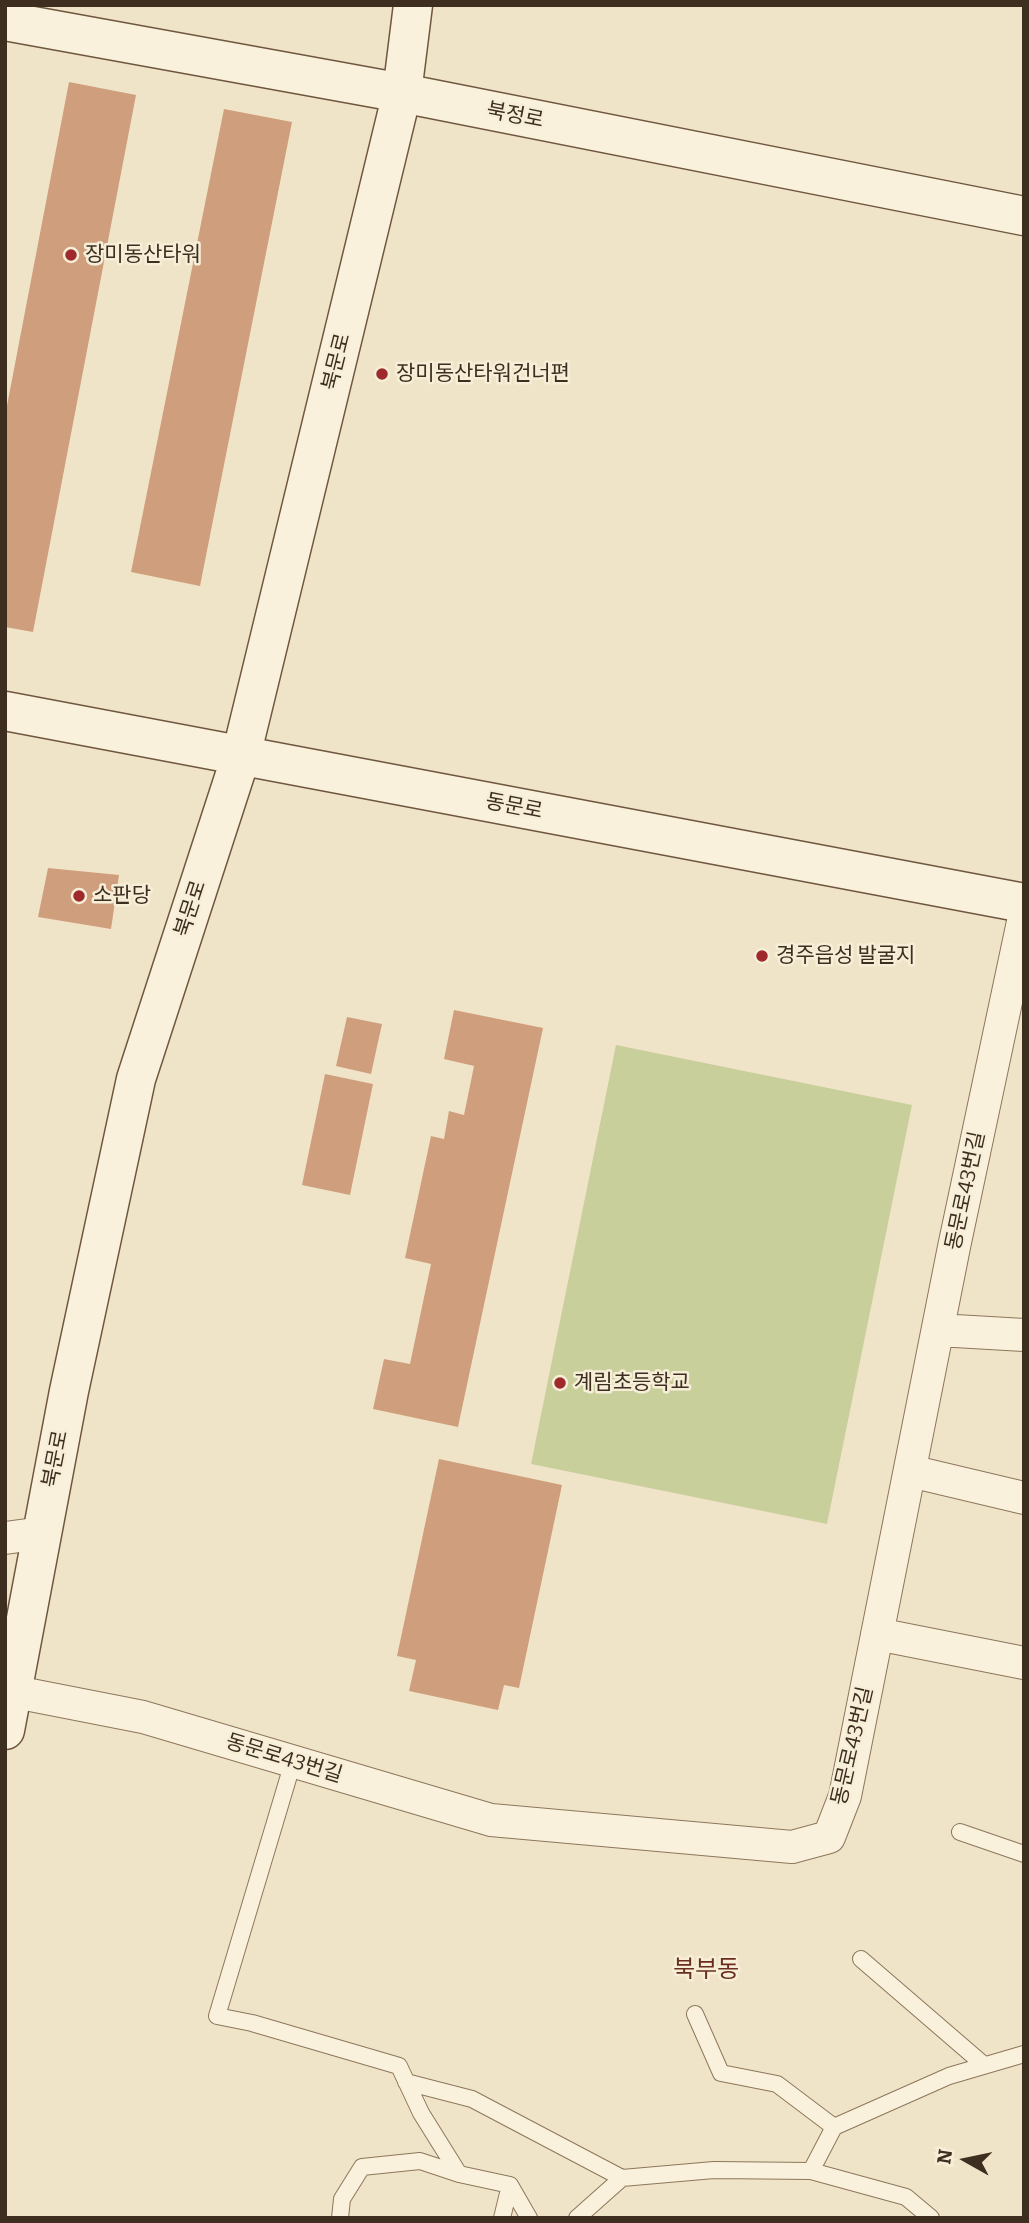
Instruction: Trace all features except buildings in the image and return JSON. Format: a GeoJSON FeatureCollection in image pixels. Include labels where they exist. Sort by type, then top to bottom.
{"type":"FeatureCollection","features":[{"type":"Feature","properties":{"kind":"street","name":"북문로"},"geometry":{"type":"LineString","coordinates":[[5,1730],[9,1691],[136,1079],[241,756],[402,93],[413,5]]}},
{"type":"Feature","properties":{"kind":"street","name":"북문로"},"geometry":{"type":"LineString","coordinates":[[402,93],[440,5]]}},
{"type":"Feature","properties":{"kind":"street","name":"북정로"},"geometry":{"type":"LineString","coordinates":[[5,21],[402,93],[1024,216]]}},
{"type":"Feature","properties":{"kind":"street","name":"동문로"},"geometry":{"type":"LineString","coordinates":[[5,711],[1024,903]]}},
{"type":"Feature","properties":{"kind":"street","name":"동문로43번길"},"geometry":{"type":"LineString","coordinates":[[9,1691],[143,1717],[491,1820],[792,1847],[829,1837],[845,1796],[1024,917]]}},
{"type":"Feature","properties":{"kind":"street"},"geometry":{"type":"LineString","coordinates":[[938,1330],[1024,1335]]}},
{"type":"Feature","properties":{"kind":"street"},"geometry":{"type":"LineString","coordinates":[[910,1471],[1024,1498]]}},
{"type":"Feature","properties":{"kind":"street"},"geometry":{"type":"LineString","coordinates":[[5,1538],[43,1532]]}},
{"type":"Feature","properties":{"kind":"street"},"geometry":{"type":"LineString","coordinates":[[877,1634],[1024,1662]]}},
{"type":"Feature","properties":{"kind":"lane"},"geometry":{"type":"LineString","coordinates":[[293,1762],[217,2017],[252,2023],[399,2066],[421,2113],[459,2174]]}},
{"type":"Feature","properties":{"kind":"lane"},"geometry":{"type":"LineString","coordinates":[[961,1832],[1024,1854]]}},
{"type":"Feature","properties":{"kind":"lane"},"geometry":{"type":"LineString","coordinates":[[860,1959],[984,2065]]}},
{"type":"Feature","properties":{"kind":"lane"},"geometry":{"type":"LineString","coordinates":[[695,2014],[721,2073],[777,2084],[834,2127]]}},
{"type":"Feature","properties":{"kind":"lane"},"geometry":{"type":"LineString","coordinates":[[811,2171],[834,2127],[949,2076],[1024,2054]]}},
{"type":"Feature","properties":{"kind":"lane"},"geometry":{"type":"LineString","coordinates":[[406,2082],[472,2099],[622,2178],[714,2170],[811,2171],[906,2197],[932,2218]]}},
{"type":"Feature","properties":{"kind":"lane"},"geometry":{"type":"LineString","coordinates":[[340,2218],[342,2199],[362,2167],[420,2161],[459,2174],[510,2185],[529,2218]]}},
{"type":"Feature","properties":{"kind":"lane"},"geometry":{"type":"LineString","coordinates":[[577,2218],[622,2178]]}},
{"type":"Feature","properties":{"kind":"lane"},"geometry":{"type":"LineString","coordinates":[[502,2218],[510,2185]]}},
{"type":"Feature","properties":{"kind":"green space"},"geometry":{"type":"Polygon","coordinates":[[[616,1045],[912,1105],[827,1524],[531,1464],[616,1045]]]}},
{"type":"Feature","properties":{"kind":"place","name":"장미동산타워"},"geometry":{"type":"Point","coordinates":[71,255]}},
{"type":"Feature","properties":{"kind":"place","name":"장미동산타워건너편"},"geometry":{"type":"Point","coordinates":[382,374]}},
{"type":"Feature","properties":{"kind":"place","name":"소판당"},"geometry":{"type":"Point","coordinates":[79,896]}},
{"type":"Feature","properties":{"kind":"place","name":"경주읍성 발굴지"},"geometry":{"type":"Point","coordinates":[762,956]}},
{"type":"Feature","properties":{"kind":"place","name":"계림초등학교"},"geometry":{"type":"Point","coordinates":[560,1383]}},
{"type":"Feature","properties":{"kind":"district","name":"북부동"},"geometry":{"type":"Point","coordinates":[706,1970]}}]}
